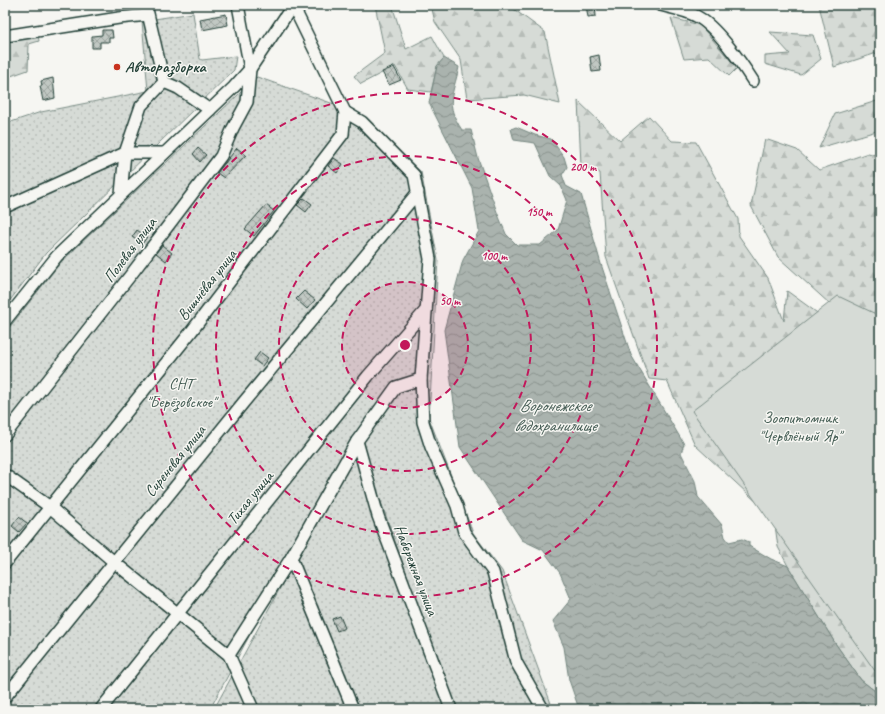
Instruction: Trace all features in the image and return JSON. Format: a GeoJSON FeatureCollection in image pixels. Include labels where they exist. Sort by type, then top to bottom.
{"type":"FeatureCollection","features":[{"type":"Feature","properties":{"kind":"street","name":"Полевая улица"},"geometry":{"type":"LineString","coordinates":[[5,435],[133,272],[221,156],[248,102],[250,69],[238,5]]}},
{"type":"Feature","properties":{"kind":"street"},"geometry":{"type":"LineString","coordinates":[[5,322],[57,256],[164,153],[190,131],[234,87],[250,69],[293,5]]}},
{"type":"Feature","properties":{"kind":"street"},"geometry":{"type":"LineString","coordinates":[[293,5],[345,112],[362,122],[414,175],[430,259],[421,380],[423,422],[431,447],[457,506],[464,532],[493,572],[516,662],[543,709]]}},
{"type":"Feature","properties":{"kind":"street"},"geometry":{"type":"LineString","coordinates":[[660,5],[696,16],[708,25],[741,61],[753,80]]}},
{"type":"Feature","properties":{"kind":"street"},"geometry":{"type":"LineString","coordinates":[[5,36],[119,18],[147,10],[164,82]]}},
{"type":"Feature","properties":{"kind":"street"},"geometry":{"type":"LineString","coordinates":[[164,82],[178,88],[210,110]]}},
{"type":"Feature","properties":{"kind":"street"},"geometry":{"type":"LineString","coordinates":[[121,194],[125,153],[141,106],[164,82]]}},
{"type":"Feature","properties":{"kind":"street","name":"Вишнёвая улица"},"geometry":{"type":"LineString","coordinates":[[5,563],[191,332],[343,134],[345,112]]}},
{"type":"Feature","properties":{"kind":"street"},"geometry":{"type":"LineString","coordinates":[[5,208],[125,153],[164,153]]}},
{"type":"Feature","properties":{"kind":"street","name":"Сиреневая улица"},"geometry":{"type":"LineString","coordinates":[[5,696],[243,403],[418,192]]}},
{"type":"Feature","properties":{"kind":"street","name":"Тихая улица"},"geometry":{"type":"LineString","coordinates":[[101,709],[368,376],[426,310]]}},
{"type":"Feature","properties":{"kind":"street"},"geometry":{"type":"LineString","coordinates":[[229,655],[291,558],[357,441],[396,387],[421,380]]}},
{"type":"Feature","properties":{"kind":"street","name":"Набережная улица"},"geometry":{"type":"LineString","coordinates":[[357,441],[378,516],[451,709]]}},
{"type":"Feature","properties":{"kind":"street"},"geometry":{"type":"LineString","coordinates":[[5,475],[50,507],[114,562],[229,655],[253,709]]}},
{"type":"Feature","properties":{"kind":"street"},"geometry":{"type":"LineString","coordinates":[[291,558],[353,709]]}},
{"type":"Feature","properties":{"kind":"green space"},"geometry":{"type":"Polygon","coordinates":[[[375,5],[392,5],[406,49],[432,36],[444,58],[437,66],[431,92],[408,89],[395,66],[361,84],[354,76],[385,53],[375,5]]]}},
{"type":"Feature","properties":{"kind":"green space"},"geometry":{"type":"Polygon","coordinates":[[[431,5],[508,5],[545,32],[560,104],[524,95],[467,99],[461,60],[435,22],[431,5]]]}},
{"type":"Feature","properties":{"kind":"green space"},"geometry":{"type":"Polygon","coordinates":[[[819,5],[880,5],[880,52],[834,67],[819,5]]]}},
{"type":"Feature","properties":{"kind":"green space"},"geometry":{"type":"Polygon","coordinates":[[[193,13],[200,59],[236,56],[234,70],[46,253],[5,307],[5,104],[11,122],[41,112],[148,91],[142,21],[193,13]]]}},
{"type":"Feature","properties":{"kind":"green space"},"geometry":{"type":"Polygon","coordinates":[[[671,18],[700,25],[737,68],[729,76],[709,57],[684,59],[671,18]]]}},
{"type":"Feature","properties":{"kind":"green space"},"geometry":{"type":"Polygon","coordinates":[[[770,32],[813,35],[821,59],[801,75],[765,64],[765,56],[790,54],[770,32]]]}},
{"type":"Feature","properties":{"kind":"green space"},"geometry":{"type":"Polygon","coordinates":[[[38,35],[39,41],[29,44],[28,70],[5,78],[5,41],[38,35]]]}},
{"type":"Feature","properties":{"kind":"green space","name":"СНТ \"Берёзовское\""},"geometry":{"type":"Polygon","coordinates":[[[257,77],[351,110],[421,172],[438,260],[429,418],[473,533],[502,571],[553,709],[455,709],[357,435],[210,709],[5,709],[5,333],[61,262],[257,77]]]}},
{"type":"Feature","properties":{"kind":"green space"},"geometry":{"type":"Polygon","coordinates":[[[880,100],[880,130],[819,148],[835,114],[880,100]]]}},
{"type":"Feature","properties":{"kind":"green space"},"geometry":{"type":"Polygon","coordinates":[[[578,101],[620,141],[649,116],[672,141],[696,142],[738,219],[739,236],[768,278],[784,321],[787,291],[838,328],[880,384],[880,695],[861,680],[835,643],[788,566],[778,547],[774,518],[695,445],[667,381],[649,379],[606,257],[600,173],[581,165],[578,101]]]}},
{"type":"Feature","properties":{"kind":"green space"},"geometry":{"type":"Polygon","coordinates":[[[765,139],[797,150],[819,170],[868,153],[880,156],[880,341],[873,343],[778,257],[751,206],[765,139]]]}},
{"type":"Feature","properties":{"kind":"green space","name":"Зоопитомник \"Червлёный Яр\""},"geometry":{"type":"Polygon","coordinates":[[[838,296],[880,316],[880,678],[692,411],[838,296]]]}},
{"type":"Feature","properties":{"kind":"green space"},"geometry":{"type":"Polygon","coordinates":[[[356,449],[452,709],[214,709],[356,449]]]}},
{"type":"Feature","properties":{"kind":"water","name":"Воронежское водохранилище"},"geometry":{"type":"Polygon","coordinates":[[[444,58],[459,67],[452,99],[453,113],[462,130],[471,130],[478,158],[506,234],[517,245],[540,245],[558,230],[567,200],[561,186],[550,176],[535,143],[514,140],[511,129],[516,127],[535,135],[551,139],[564,157],[567,167],[562,175],[566,186],[581,194],[601,264],[631,355],[684,444],[681,453],[695,481],[698,497],[722,525],[725,537],[729,542],[742,539],[749,542],[749,546],[771,559],[788,566],[835,643],[861,680],[880,695],[880,709],[579,709],[569,680],[564,647],[553,621],[571,599],[560,573],[543,550],[522,540],[460,447],[444,330],[463,260],[479,231],[472,188],[429,103],[437,66],[444,58]]]}},
{"type":"Feature","properties":{"kind":"building"},"geometry":{"type":"Polygon","coordinates":[[[586,5],[595,5],[596,16],[588,17],[586,5]]]}},
{"type":"Feature","properties":{"kind":"building"},"geometry":{"type":"Polygon","coordinates":[[[226,14],[228,25],[202,30],[200,19],[226,14]]]}},
{"type":"Feature","properties":{"kind":"building"},"geometry":{"type":"Polygon","coordinates":[[[102,30],[112,30],[113,38],[109,38],[109,42],[100,42],[100,48],[92,48],[92,36],[102,35],[102,30]]]}},
{"type":"Feature","properties":{"kind":"building"},"geometry":{"type":"Polygon","coordinates":[[[599,55],[601,71],[592,72],[590,57],[599,55]]]}},
{"type":"Feature","properties":{"kind":"building"},"geometry":{"type":"Polygon","coordinates":[[[394,67],[401,80],[389,85],[382,72],[394,67]]]}},
{"type":"Feature","properties":{"kind":"building"},"geometry":{"type":"Polygon","coordinates":[[[53,78],[55,98],[43,101],[40,86],[42,86],[41,81],[53,78]]]}},
{"type":"Feature","properties":{"kind":"building"},"geometry":{"type":"Polygon","coordinates":[[[198,148],[206,155],[200,162],[193,154],[198,148]]]}},
{"type":"Feature","properties":{"kind":"building"},"geometry":{"type":"Polygon","coordinates":[[[237,148],[246,155],[224,178],[217,173],[237,148]]]}},
{"type":"Feature","properties":{"kind":"building"},"geometry":{"type":"Polygon","coordinates":[[[334,158],[343,164],[337,173],[328,166],[334,158]]]}},
{"type":"Feature","properties":{"kind":"building"},"geometry":{"type":"Polygon","coordinates":[[[304,198],[312,204],[306,212],[297,205],[304,198]]]}},
{"type":"Feature","properties":{"kind":"building"},"geometry":{"type":"Polygon","coordinates":[[[266,205],[274,211],[254,236],[245,229],[266,205]]]}},
{"type":"Feature","properties":{"kind":"building"},"geometry":{"type":"Polygon","coordinates":[[[137,230],[147,237],[142,244],[132,237],[137,230]]]}},
{"type":"Feature","properties":{"kind":"building"},"geometry":{"type":"Polygon","coordinates":[[[162,245],[172,253],[166,261],[156,253],[162,245]]]}},
{"type":"Feature","properties":{"kind":"building"},"geometry":{"type":"Polygon","coordinates":[[[304,291],[315,300],[307,309],[296,299],[304,291]]]}},
{"type":"Feature","properties":{"kind":"building"},"geometry":{"type":"Polygon","coordinates":[[[260,352],[268,358],[262,366],[254,360],[260,352]]]}},
{"type":"Feature","properties":{"kind":"building"},"geometry":{"type":"Polygon","coordinates":[[[19,517],[27,523],[19,532],[12,526],[19,517]]]}},
{"type":"Feature","properties":{"kind":"building"},"geometry":{"type":"Polygon","coordinates":[[[340,616],[345,628],[337,631],[332,619],[340,616]]]}},
{"type":"Feature","properties":{"kind":"place","name":"Авторазборка"},"geometry":{"type":"Point","coordinates":[117,67]}}]}
